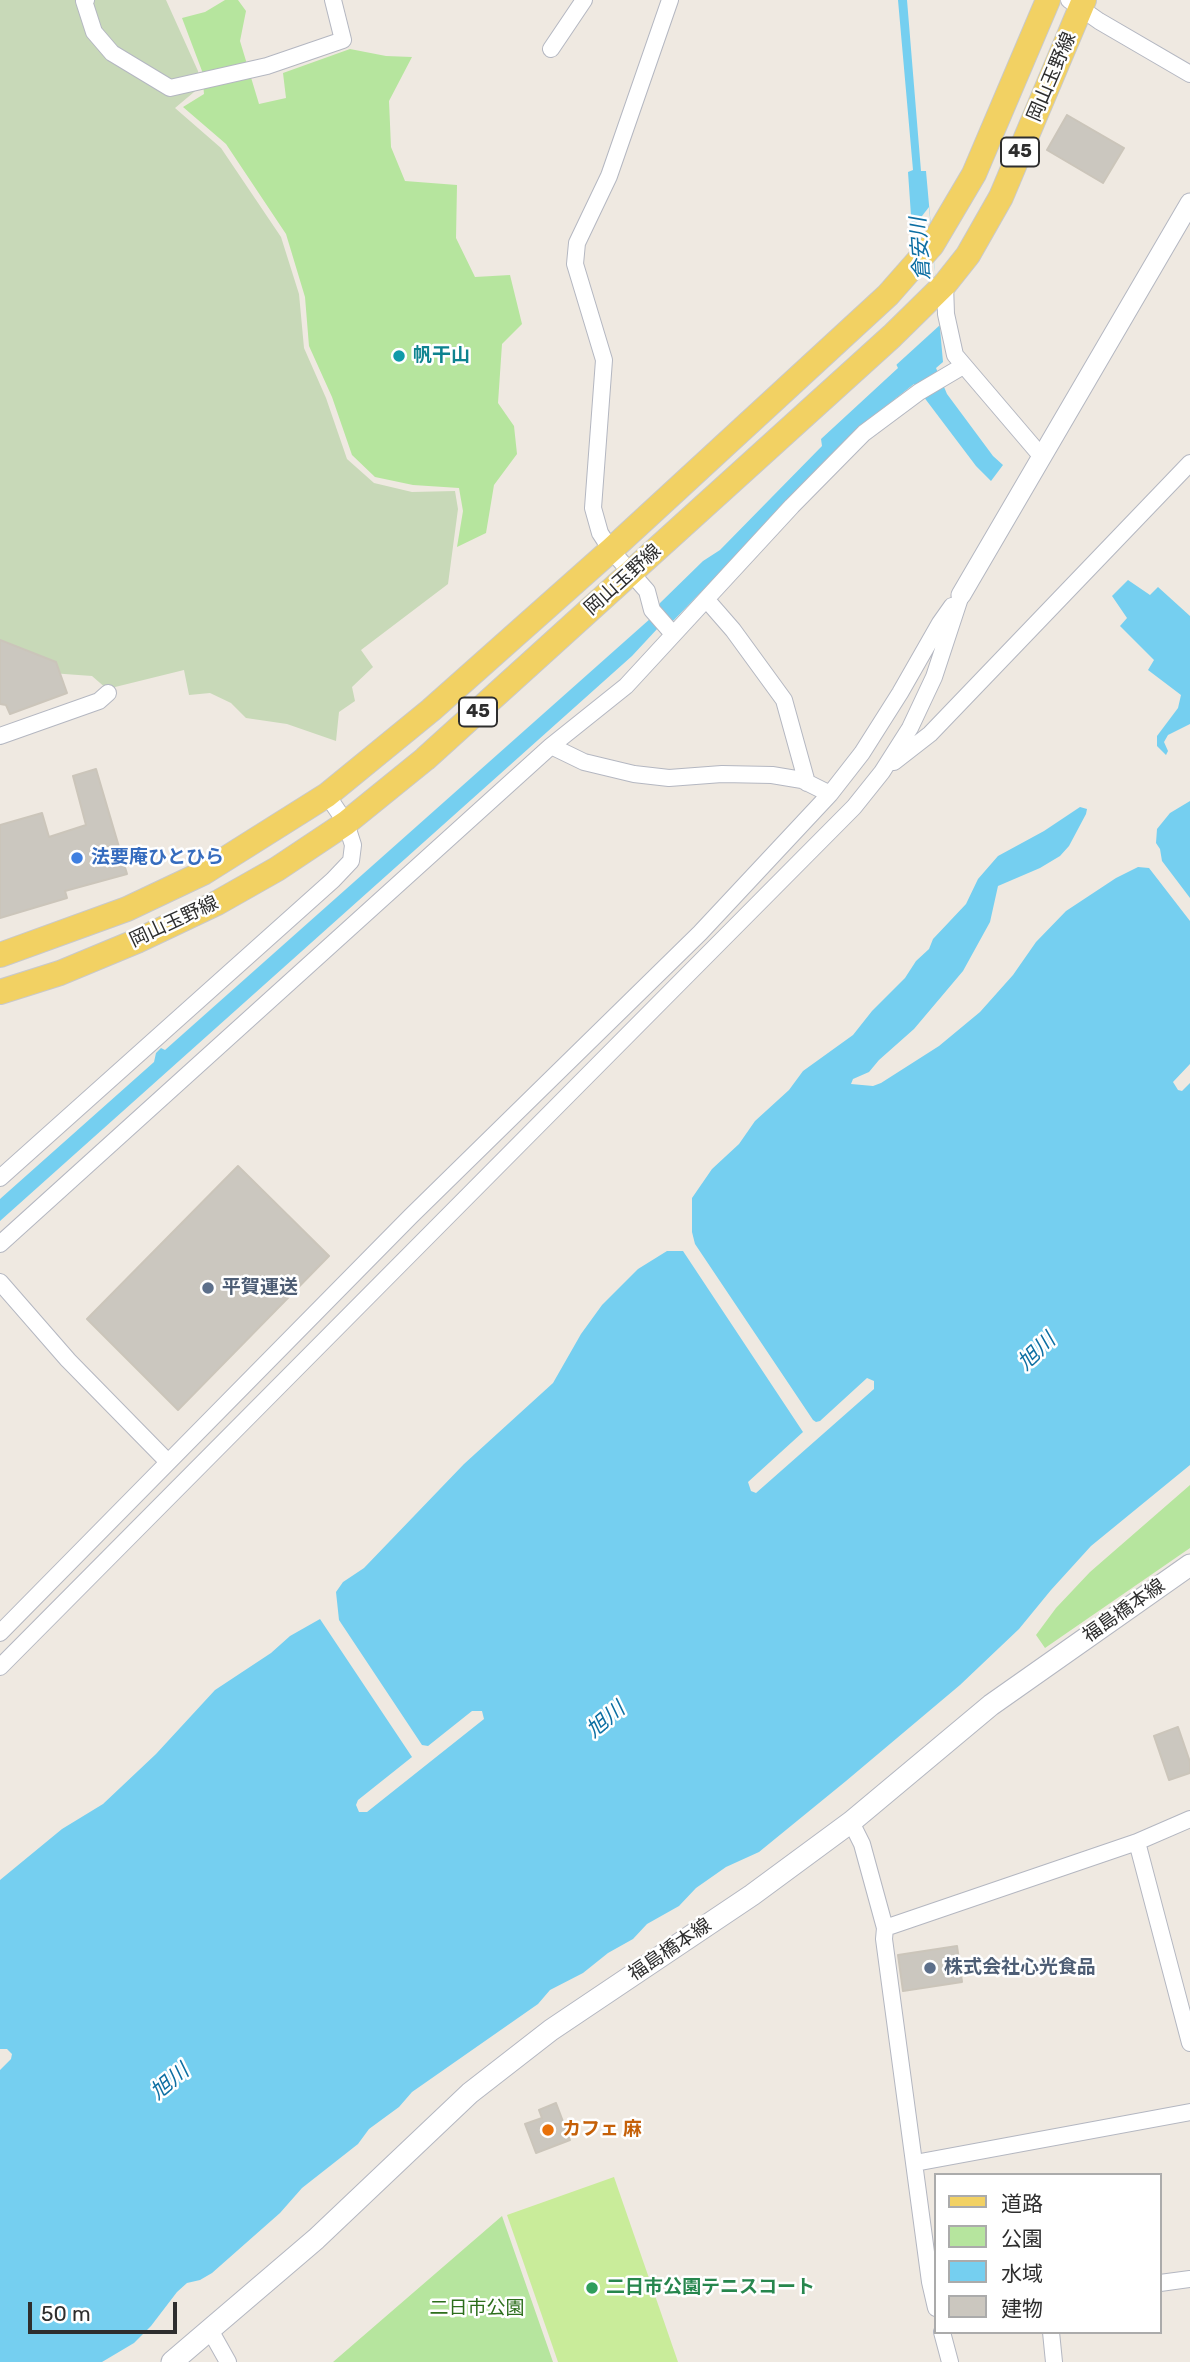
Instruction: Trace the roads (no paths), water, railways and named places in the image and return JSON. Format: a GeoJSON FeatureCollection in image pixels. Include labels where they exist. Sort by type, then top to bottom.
{"type":"FeatureCollection","features":[{"type":"Feature","properties":{"kind":"main road","name":"岡山玉野線"},"geometry":{"type":"LineString","coordinates":[[0,955],[127,909],[202,873],[327,795],[431,710],[611,550],[888,295],[932,245],[974,174],[1048,0]]}},
{"type":"Feature","properties":{"kind":"main road","name":"岡山玉野線"},"geometry":{"type":"LineString","coordinates":[[0,992],[137,941],[217,903],[277,869],[346,822],[425,759],[892,336],[941,288],[968,255],[1001,197],[1078,3]]}},
{"type":"Feature","properties":{"kind":"main road","name":"福島橋本線"},"geometry":{"type":"LineString","coordinates":[[172,2362],[316,2239],[470,2092],[551,2030],[752,1895],[851,1822],[991,1705],[1190,1565]]}},
{"type":"Feature","properties":{"kind":"street"},"geometry":{"type":"LineString","coordinates":[[86,0],[84,1],[94,32],[112,53],[170,88],[267,66],[343,40],[333,0]]}},
{"type":"Feature","properties":{"kind":"street"},"geometry":{"type":"LineString","coordinates":[[551,49],[584,0]]}},
{"type":"Feature","properties":{"kind":"street"},"geometry":{"type":"LineString","coordinates":[[670,0],[609,176],[577,243],[575,264],[604,360],[593,508],[600,533],[611,550],[647,591],[652,610],[670,630]]}},
{"type":"Feature","properties":{"kind":"street"},"geometry":{"type":"LineString","coordinates":[[1078,3],[1190,74]]}},
{"type":"Feature","properties":{"kind":"street"},"geometry":{"type":"LineString","coordinates":[[0,1633],[411,1216],[700,933],[830,794],[862,753],[940,623],[961,595],[1190,203]]}},
{"type":"Feature","properties":{"kind":"street"},"geometry":{"type":"LineString","coordinates":[[941,288],[952,347],[963,366],[1042,457]]}},
{"type":"Feature","properties":{"kind":"street"},"geometry":{"type":"LineString","coordinates":[[0,1244],[551,746],[626,686],[670,630],[706,598],[864,433],[919,392],[963,366]]}},
{"type":"Feature","properties":{"kind":"street"},"geometry":{"type":"LineString","coordinates":[[881,772],[930,734],[1190,463]]}},
{"type":"Feature","properties":{"kind":"street"},"geometry":{"type":"LineString","coordinates":[[0,1667],[854,807],[911,728],[934,677],[961,595]]}},
{"type":"Feature","properties":{"kind":"street"},"geometry":{"type":"LineString","coordinates":[[706,598],[784,700],[807,783]]}},
{"type":"Feature","properties":{"kind":"street"},"geometry":{"type":"LineString","coordinates":[[0,736],[99,701],[108,693]]}},
{"type":"Feature","properties":{"kind":"street"},"geometry":{"type":"LineString","coordinates":[[551,746],[584,762],[634,774],[669,778],[722,774],[772,775],[807,783],[830,794]]}},
{"type":"Feature","properties":{"kind":"street"},"geometry":{"type":"LineString","coordinates":[[0,1178],[351,861],[353,845],[346,822],[327,795]]}},
{"type":"Feature","properties":{"kind":"street"},"geometry":{"type":"LineString","coordinates":[[0,1282],[68,1360],[168,1462]]}},
{"type":"Feature","properties":{"kind":"street"},"geometry":{"type":"LineString","coordinates":[[885,1928],[1138,1842],[1190,1819]]}},
{"type":"Feature","properties":{"kind":"street"},"geometry":{"type":"LineString","coordinates":[[851,1822],[862,1844],[885,1928],[884,1940],[934,2300]]}},
{"type":"Feature","properties":{"kind":"street"},"geometry":{"type":"LineString","coordinates":[[1138,1842],[1190,2043]]}},
{"type":"Feature","properties":{"kind":"street"},"geometry":{"type":"LineString","coordinates":[[915,2163],[1190,2112]]}},
{"type":"Feature","properties":{"kind":"street"},"geometry":{"type":"LineString","coordinates":[[1162,2283],[1190,2279]]}},
{"type":"Feature","properties":{"kind":"street"},"geometry":{"type":"LineString","coordinates":[[210,2330],[228,2362]]}},
{"type":"Feature","properties":{"kind":"street"},"geometry":{"type":"LineString","coordinates":[[943,2334],[950,2362]]}},
{"type":"Feature","properties":{"kind":"street"},"geometry":{"type":"LineString","coordinates":[[1051,2334],[1054,2362]]}},
{"type":"Feature","properties":{"kind":"water","name":"倉安川"},"geometry":{"type":"Polygon","coordinates":[[[898,0],[907,0],[921,171],[926,171],[943,362],[936,368],[947,394],[993,456],[1003,465],[991,481],[976,466],[914,384],[862,425],[674,620],[658,628],[632,656],[0,1221],[0,1199],[154,1062],[156,1053],[161,1048],[165,1050],[651,618],[660,603],[703,561],[720,550],[822,446],[821,439],[898,368],[896,364],[912,230],[908,172],[913,170],[898,0]]]}},
{"type":"Feature","properties":{"kind":"water"},"geometry":{"type":"Polygon","coordinates":[[[1128,580],[1150,595],[1158,587],[1190,616],[1190,724],[1168,735],[1164,742],[1168,751],[1166,755],[1157,746],[1157,736],[1178,708],[1181,695],[1148,670],[1154,660],[1120,626],[1127,618],[1112,596],[1128,580]]]}},
{"type":"Feature","properties":{"kind":"water"},"geometry":{"type":"Polygon","coordinates":[[[1190,801],[1190,898],[1162,861],[1156,843],[1157,829],[1170,813],[1190,801]]]}},
{"type":"Feature","properties":{"kind":"water","name":"旭川"},"geometry":{"type":"Polygon","coordinates":[[[1080,807],[1087,809],[1086,814],[1069,846],[1060,856],[1040,868],[998,886],[990,922],[963,971],[914,1029],[869,1072],[853,1079],[851,1084],[873,1086],[881,1083],[939,1046],[980,1012],[1013,975],[1036,942],[1066,911],[1116,878],[1138,867],[1149,868],[1190,921],[1190,1064],[1173,1082],[1178,1090],[1182,1091],[1190,1083],[1190,1465],[1091,1546],[1019,1629],[960,1685],[846,1781],[759,1852],[726,1867],[696,1888],[679,1906],[647,1924],[633,1939],[608,1953],[583,1973],[550,1990],[538,2004],[412,2092],[399,2107],[369,2129],[358,2144],[302,2188],[280,2213],[212,2273],[187,2283],[177,2292],[134,2343],[102,2362],[0,2362],[0,2070],[11,2059],[12,2054],[7,2049],[0,2049],[0,1880],[62,1829],[103,1804],[156,1754],[215,1690],[271,1653],[290,1636],[320,1619],[412,1757],[358,1800],[356,1805],[359,1812],[367,1812],[484,1719],[482,1711],[472,1711],[428,1746],[422,1745],[339,1620],[336,1592],[343,1582],[364,1568],[464,1464],[553,1383],[581,1334],[602,1305],[638,1269],[667,1251],[683,1251],[803,1432],[748,1482],[751,1491],[756,1493],[874,1389],[874,1381],[867,1378],[820,1421],[813,1420],[695,1244],[692,1232],[692,1198],[712,1169],[739,1144],[755,1121],[789,1090],[803,1071],[853,1035],[872,1011],[905,978],[916,961],[929,949],[933,939],[966,904],[978,879],[998,856],[1044,831],[1080,807]]]}},
{"type":"Feature","properties":{"kind":"place","name":"帆干山"},"geometry":{"type":"Point","coordinates":[399,356]}},
{"type":"Feature","properties":{"kind":"place","name":"法要庵ひとひら"},"geometry":{"type":"Point","coordinates":[77,858]}},
{"type":"Feature","properties":{"kind":"place","name":"平賀運送"},"geometry":{"type":"Point","coordinates":[208,1288]}},
{"type":"Feature","properties":{"kind":"place","name":"株式会社心光食品"},"geometry":{"type":"Point","coordinates":[930,1968]}},
{"type":"Feature","properties":{"kind":"place","name":"カフェ 麻"},"geometry":{"type":"Point","coordinates":[548,2130]}},
{"type":"Feature","properties":{"kind":"place","name":"二日市公園テニスコート"},"geometry":{"type":"Point","coordinates":[592,2288]}},
{"type":"Feature","properties":{"kind":"park label","name":"二日市公園"},"geometry":{"type":"Point","coordinates":[477,2309]}}]}
